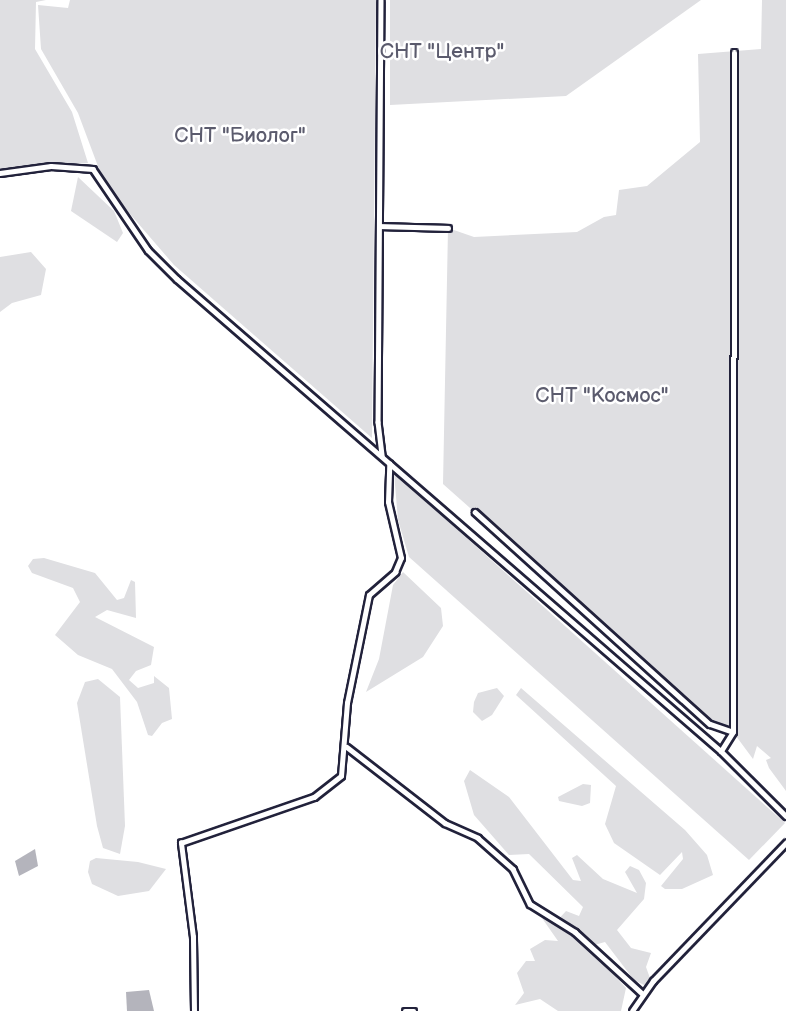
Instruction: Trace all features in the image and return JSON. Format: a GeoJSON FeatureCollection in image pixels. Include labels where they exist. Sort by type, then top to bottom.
{"type":"FeatureCollection","features":[{"type":"Feature","properties":{"kind":"street"},"geometry":{"type":"LineString","coordinates":[[381,0],[378,422],[382,457]]}},
{"type":"Feature","properties":{"kind":"street"},"geometry":{"type":"LineString","coordinates":[[721,751],[733,732],[734,53]]}},
{"type":"Feature","properties":{"kind":"street"},"geometry":{"type":"LineString","coordinates":[[0,173],[51,166],[93,169],[148,250],[177,279],[721,751],[786,816]]}},
{"type":"Feature","properties":{"kind":"street"},"geometry":{"type":"LineString","coordinates":[[380,226],[449,228]]}},
{"type":"Feature","properties":{"kind":"street"},"geometry":{"type":"LineString","coordinates":[[194,1011],[193,937],[181,843],[325,791],[341,776],[346,746],[346,703],[369,595],[395,572],[401,558],[390,522],[388,464]]}},
{"type":"Feature","properties":{"kind":"street"},"geometry":{"type":"LineString","coordinates":[[475,512],[710,724],[733,732]]}},
{"type":"Feature","properties":{"kind":"street"},"geometry":{"type":"LineString","coordinates":[[346,746],[445,823],[478,838],[513,869],[530,904],[575,932],[643,994]]}},
{"type":"Feature","properties":{"kind":"street"},"geometry":{"type":"LineString","coordinates":[[632,1011],[643,994],[786,843]]}},
{"type":"Feature","properties":{"kind":"street"},"geometry":{"type":"LineString","coordinates":[[405,1011],[414,1011]]}},
{"type":"Feature","properties":{"kind":"green space"},"geometry":{"type":"Polygon","coordinates":[[[0,0],[46,0],[36,2],[35,49],[72,112],[88,163],[0,170],[0,0]]]}},
{"type":"Feature","properties":{"kind":"green space","name":"СНТ \"Биолог\""},"geometry":{"type":"Polygon","coordinates":[[[70,0],[376,0],[372,438],[174,265],[105,185],[78,113],[41,49],[38,5],[68,8],[70,0]]]}},
{"type":"Feature","properties":{"kind":"green space","name":"СНТ \"Центр\""},"geometry":{"type":"Polygon","coordinates":[[[390,0],[701,0],[566,96],[390,105],[390,0]]]}},
{"type":"Feature","properties":{"kind":"green space","name":"СНТ \"Космос\""},"geometry":{"type":"Polygon","coordinates":[[[762,0],[786,0],[786,791],[769,768],[766,760],[771,758],[757,746],[753,759],[733,732],[718,728],[443,484],[448,228],[474,237],[577,232],[604,217],[616,215],[619,190],[647,186],[700,142],[698,54],[761,49],[762,0]]]}},
{"type":"Feature","properties":{"kind":"green space"},"geometry":{"type":"Polygon","coordinates":[[[78,177],[114,211],[123,233],[117,242],[71,211],[78,177]]]}},
{"type":"Feature","properties":{"kind":"green space"},"geometry":{"type":"Polygon","coordinates":[[[31,252],[46,269],[41,295],[12,303],[0,312],[0,257],[31,252]]]}},
{"type":"Feature","properties":{"kind":"green space"},"geometry":{"type":"Polygon","coordinates":[[[394,473],[785,823],[749,860],[409,557],[398,520],[394,473]]]}},
{"type":"Feature","properties":{"kind":"green space"},"geometry":{"type":"Polygon","coordinates":[[[44,558],[95,573],[117,600],[124,598],[131,580],[135,582],[136,618],[107,610],[95,617],[154,647],[151,665],[136,671],[129,680],[138,688],[154,683],[154,676],[169,688],[172,719],[162,723],[152,736],[148,735],[137,702],[112,669],[78,655],[55,635],[80,602],[73,588],[32,573],[28,566],[33,559],[44,558]]]}},
{"type":"Feature","properties":{"kind":"green space"},"geometry":{"type":"Polygon","coordinates":[[[403,572],[441,608],[443,626],[423,657],[366,692],[379,659],[393,585],[403,572]]]}},
{"type":"Feature","properties":{"kind":"green space"},"geometry":{"type":"Polygon","coordinates":[[[98,679],[120,697],[125,826],[120,854],[103,848],[77,703],[85,682],[98,679]]]}},
{"type":"Feature","properties":{"kind":"green space"},"geometry":{"type":"Polygon","coordinates":[[[497,688],[504,696],[492,715],[482,721],[473,712],[478,693],[497,688]]]}},
{"type":"Feature","properties":{"kind":"green space"},"geometry":{"type":"Polygon","coordinates":[[[521,688],[685,830],[707,855],[713,875],[682,889],[665,889],[661,886],[683,859],[682,852],[660,875],[614,843],[605,824],[616,786],[516,695],[521,688]]]}},
{"type":"Feature","properties":{"kind":"green space"},"geometry":{"type":"Polygon","coordinates":[[[470,770],[509,797],[573,880],[581,881],[572,858],[577,855],[603,879],[637,893],[625,872],[630,866],[639,870],[646,883],[644,899],[617,930],[631,948],[651,953],[646,967],[651,981],[646,986],[634,980],[605,942],[587,947],[626,988],[621,1011],[558,1011],[540,999],[515,1005],[524,993],[517,973],[526,961],[535,961],[530,949],[545,940],[558,941],[537,911],[556,922],[566,911],[579,916],[583,907],[529,854],[509,855],[474,815],[464,781],[470,770]]]}},
{"type":"Feature","properties":{"kind":"green space"},"geometry":{"type":"Polygon","coordinates":[[[583,784],[591,785],[590,803],[582,806],[559,801],[558,797],[583,784]]]}},
{"type":"Feature","properties":{"kind":"green space"},"geometry":{"type":"Polygon","coordinates":[[[96,858],[138,862],[166,869],[149,891],[118,896],[92,884],[88,872],[90,861],[96,858]]]}},
{"type":"Feature","properties":{"kind":"shaded area"},"geometry":{"type":"Polygon","coordinates":[[[35,849],[38,866],[19,876],[15,861],[35,849]]]}},
{"type":"Feature","properties":{"kind":"shaded area"},"geometry":{"type":"Polygon","coordinates":[[[149,990],[154,1011],[127,1011],[126,992],[149,990]]]}}]}
